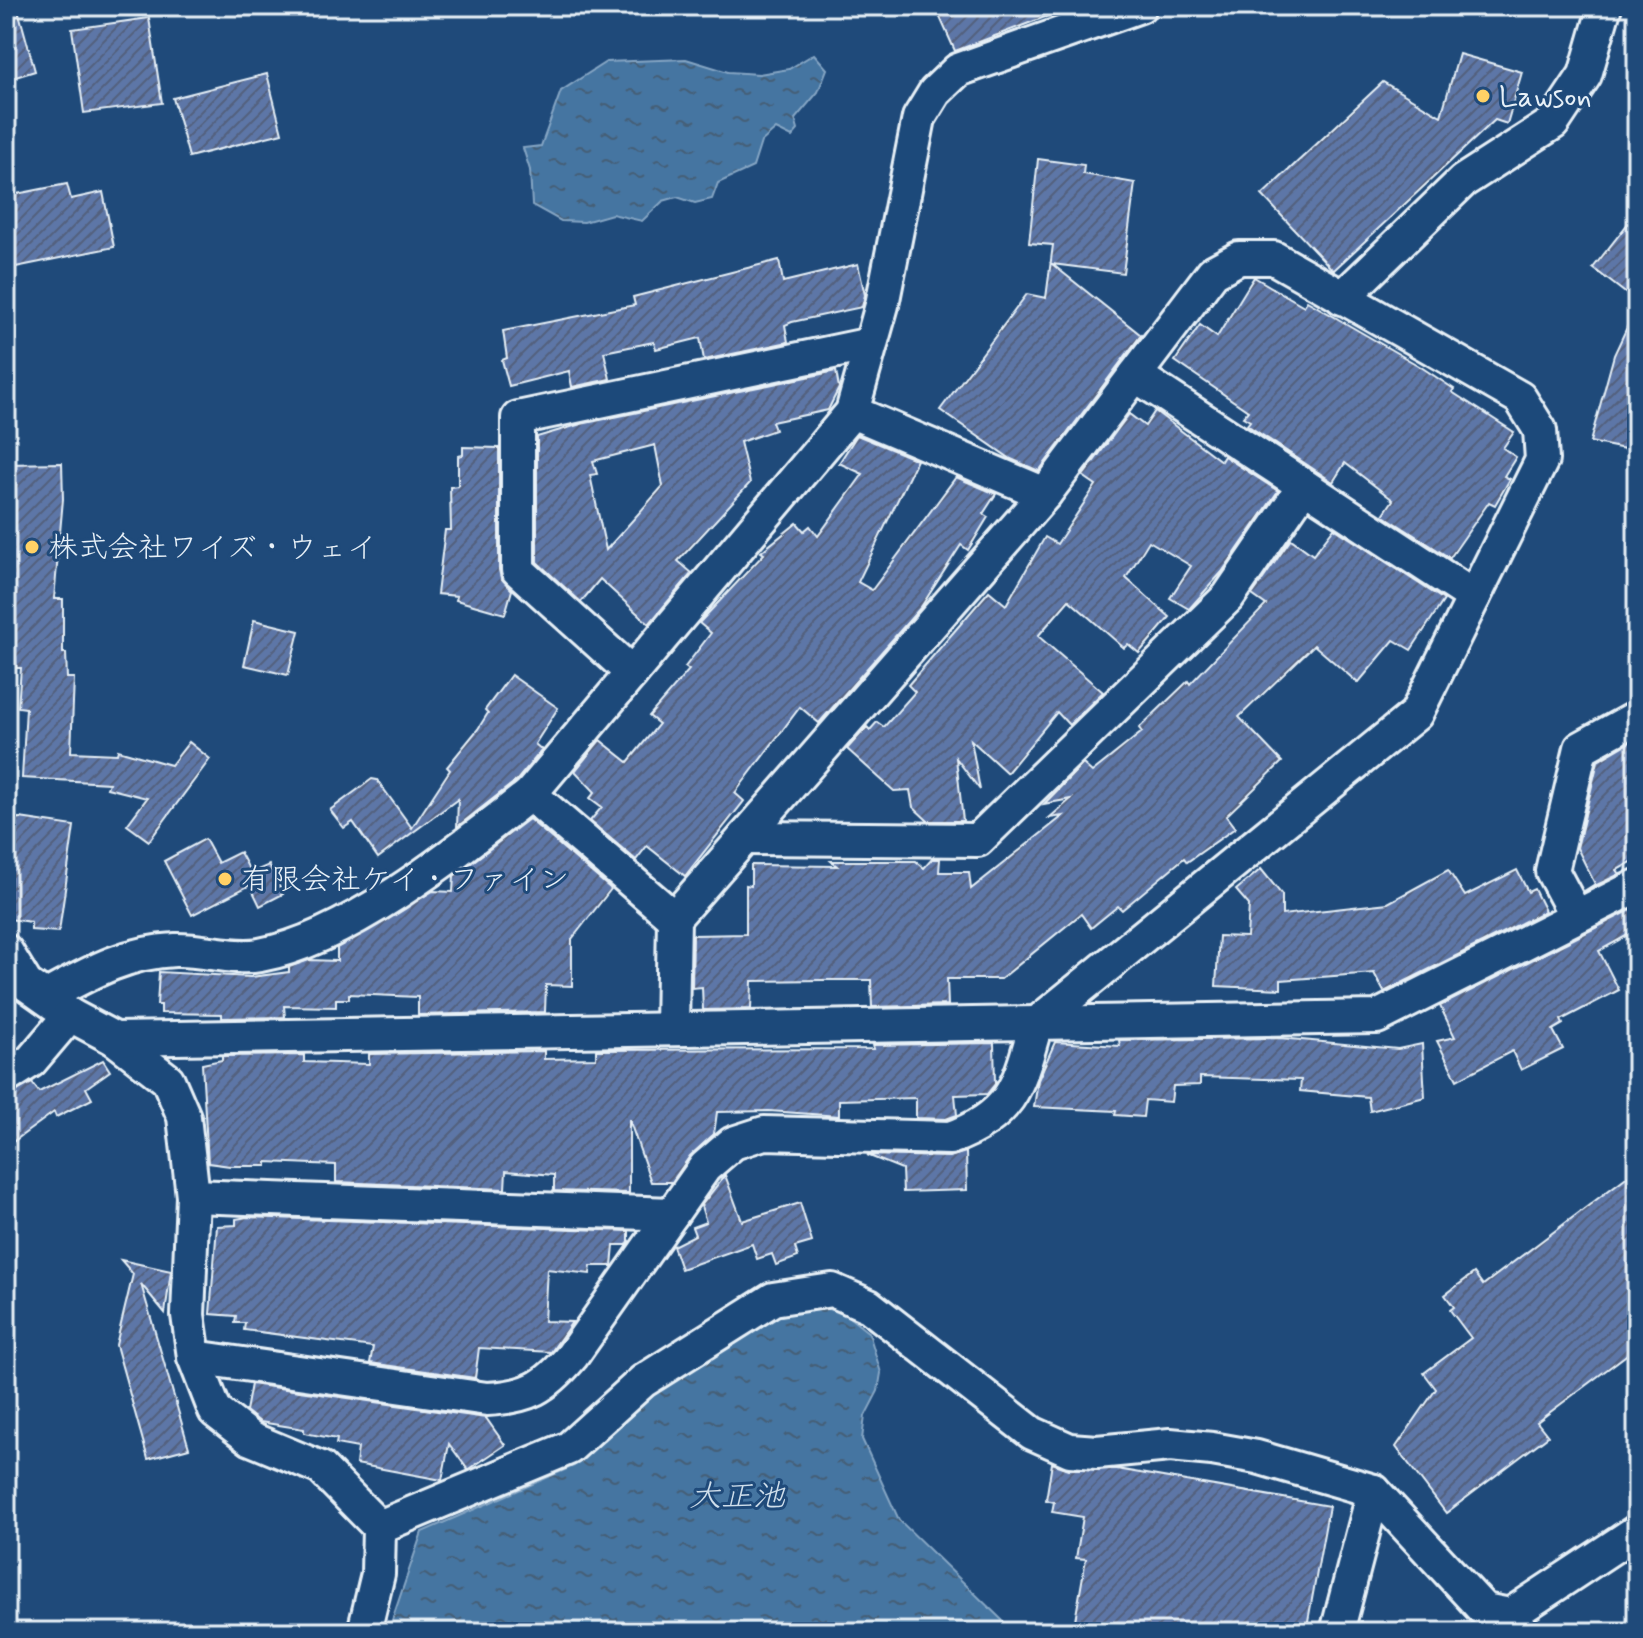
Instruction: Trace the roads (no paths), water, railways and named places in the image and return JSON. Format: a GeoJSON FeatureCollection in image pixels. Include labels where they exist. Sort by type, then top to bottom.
{"type":"FeatureCollection","features":[{"type":"Feature","properties":{"kind":"street"},"geometry":{"type":"LineString","coordinates":[[6,1077],[31,1061],[58,1006],[109,962],[174,950],[258,956],[330,934],[466,845],[530,794],[852,412],[904,204],[919,118],[935,92],[958,70],[1140,6]]}},
{"type":"Feature","properties":{"kind":"street"},"geometry":{"type":"LineString","coordinates":[[1342,298],[1463,181],[1553,123],[1585,75],[1605,6]]}},
{"type":"Feature","properties":{"kind":"street"},"geometry":{"type":"LineString","coordinates":[[194,1357],[487,1399],[518,1398],[551,1380],[572,1356],[705,1167],[733,1143],[764,1133],[950,1138],[976,1128],[1012,1097],[1036,1024],[1416,714],[1542,460],[1540,430],[1520,398],[1274,258],[1239,258],[1213,272],[1045,494],[674,918],[672,1027]]}},
{"type":"Feature","properties":{"kind":"street"},"geometry":{"type":"LineString","coordinates":[[632,673],[518,570],[518,418],[871,344]]}},
{"type":"Feature","properties":{"kind":"street"},"geometry":{"type":"LineString","coordinates":[[1135,375],[1474,597]]}},
{"type":"Feature","properties":{"kind":"street"},"geometry":{"type":"LineString","coordinates":[[852,412],[1045,494]]}},
{"type":"Feature","properties":{"kind":"street"},"geometry":{"type":"LineString","coordinates":[[744,838],[978,840],[1228,597],[1304,486]]}},
{"type":"Feature","properties":{"kind":"street"},"geometry":{"type":"LineString","coordinates":[[1576,916],[1552,871],[1581,748],[1637,717]]}},
{"type":"Feature","properties":{"kind":"street"},"geometry":{"type":"LineString","coordinates":[[530,794],[674,918]]}},
{"type":"Feature","properties":{"kind":"street"},"geometry":{"type":"LineString","coordinates":[[115,1039],[1377,1017],[1637,886]]}},
{"type":"Feature","properties":{"kind":"street"},"geometry":{"type":"LineString","coordinates":[[6,951],[26,984],[115,1039],[168,1080],[184,1117],[193,1196],[188,1315],[194,1357],[215,1411],[251,1439],[321,1468],[379,1527],[378,1574],[364,1632]]}},
{"type":"Feature","properties":{"kind":"street"},"geometry":{"type":"LineString","coordinates":[[193,1196],[672,1214]]}},
{"type":"Feature","properties":{"kind":"street"},"geometry":{"type":"LineString","coordinates":[[379,1527],[569,1448],[643,1381],[773,1299],[832,1290],[869,1306],[1032,1433],[1070,1450],[1097,1452],[1170,1445],[1212,1449],[1257,1457],[1374,1491],[1484,1610],[1510,1615],[1637,1531]]}},
{"type":"Feature","properties":{"kind":"street"},"geometry":{"type":"LineString","coordinates":[[1337,1632],[1374,1491]]}},
{"type":"Feature","properties":{"kind":"water"},"geometry":{"type":"Polygon","coordinates":[[[814,54],[827,69],[818,92],[795,119],[798,130],[792,137],[776,129],[761,142],[753,167],[718,183],[712,199],[695,203],[677,197],[663,201],[642,221],[612,214],[584,222],[561,221],[532,205],[530,170],[523,148],[541,146],[561,91],[606,62],[686,59],[728,72],[759,74],[789,69],[814,54]]]}},
{"type":"Feature","properties":{"kind":"water","name":"大正池"},"geometry":{"type":"Polygon","coordinates":[[[783,1306],[840,1310],[869,1333],[881,1373],[878,1391],[865,1416],[862,1439],[899,1520],[1004,1622],[1004,1632],[388,1632],[422,1532],[574,1466],[652,1387],[783,1306]]]}},
{"type":"Feature","properties":{"kind":"place","name":"Lawson"},"geometry":{"type":"Point","coordinates":[1483,96]}},
{"type":"Feature","properties":{"kind":"place","name":"株式会社ワイズ・ウェイ"},"geometry":{"type":"Point","coordinates":[32,547]}},
{"type":"Feature","properties":{"kind":"place","name":"有限会社ケイ・ファイン"},"geometry":{"type":"Point","coordinates":[225,879]}}]}
